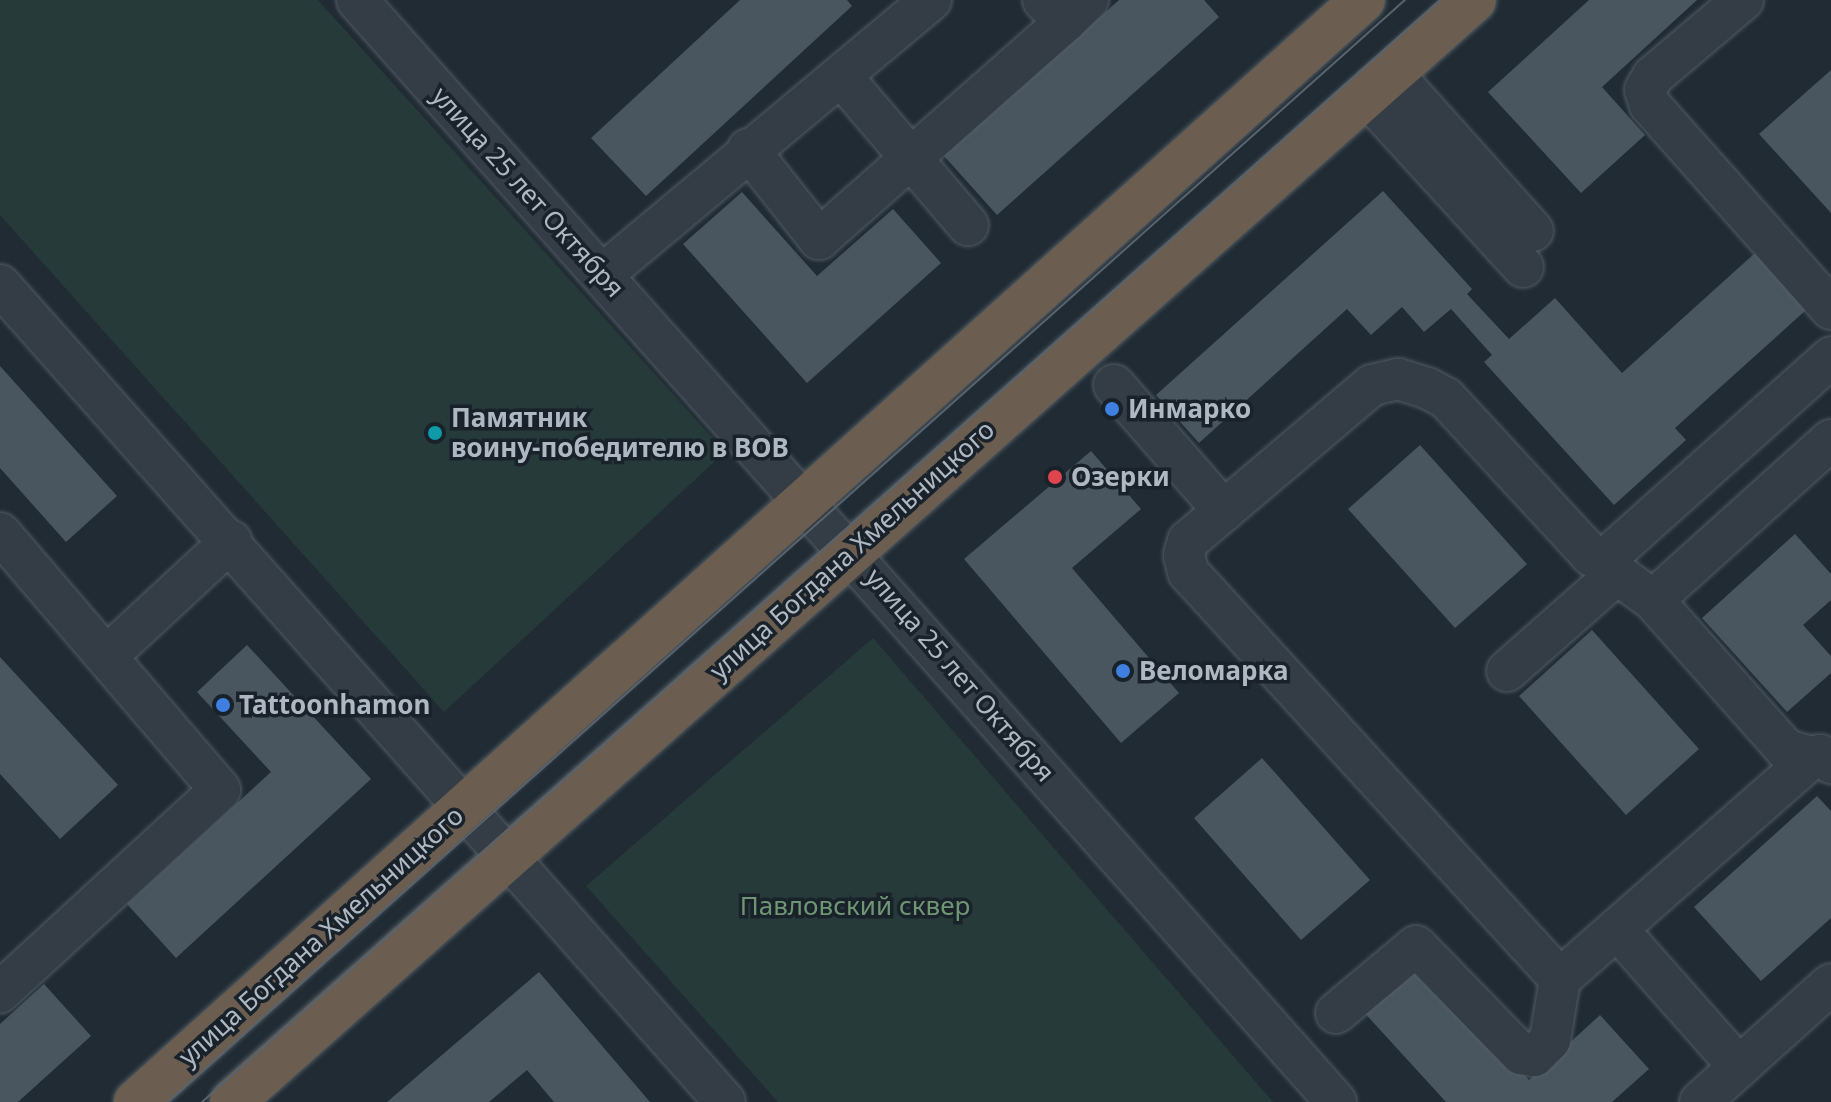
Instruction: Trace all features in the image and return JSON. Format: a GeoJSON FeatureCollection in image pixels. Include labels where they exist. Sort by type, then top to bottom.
{"type":"FeatureCollection","features":[{"type":"Feature","properties":{"kind":"highway","name":"улица Богдана Хмельницкого"},"geometry":{"type":"LineString","coordinates":[[136,1102],[1363,0]]}},
{"type":"Feature","properties":{"kind":"highway","name":"улица Богдана Хмельницкого"},"geometry":{"type":"LineString","coordinates":[[232,1102],[1474,0]]}},
{"type":"Feature","properties":{"kind":"street","name":"улица 25 лет Октября"},"geometry":{"type":"LineString","coordinates":[[357,0],[805,499],[1336,1102]]}},
{"type":"Feature","properties":{"kind":"street"},"geometry":{"type":"LineString","coordinates":[[602,275],[748,149],[931,0]]}},
{"type":"Feature","properties":{"kind":"street"},"geometry":{"type":"LineString","coordinates":[[1743,0],[1653,76],[1645,90],[1650,105],[1831,309]]}},
{"type":"Feature","properties":{"kind":"street"},"geometry":{"type":"LineString","coordinates":[[748,149],[819,239],[909,159],[1065,7]]}},
{"type":"Feature","properties":{"kind":"street"},"geometry":{"type":"LineString","coordinates":[[841,76],[968,225]]}},
{"type":"Feature","properties":{"kind":"street"},"geometry":{"type":"LineString","coordinates":[[1379,84],[1528,249]]}},
{"type":"Feature","properties":{"kind":"street"},"geometry":{"type":"LineString","coordinates":[[0,285],[231,541],[714,1098]]}},
{"type":"Feature","properties":{"kind":"street"},"geometry":{"type":"LineString","coordinates":[[1507,671],[1608,569],[1831,357]]}},
{"type":"Feature","properties":{"kind":"street"},"geometry":{"type":"LineString","coordinates":[[1560,979],[1188,572],[1184,555],[1188,541],[1372,385],[1398,379],[1446,398],[1608,569],[1653,600],[1786,750],[1822,760]]}},
{"type":"Feature","properties":{"kind":"street"},"geometry":{"type":"LineString","coordinates":[[1114,385],[1224,511]]}},
{"type":"Feature","properties":{"kind":"street"},"geometry":{"type":"LineString","coordinates":[[1653,600],[1831,440]]}},
{"type":"Feature","properties":{"kind":"street"},"geometry":{"type":"LineString","coordinates":[[0,533],[108,655],[220,790],[0,992]]}},
{"type":"Feature","properties":{"kind":"street"},"geometry":{"type":"LineString","coordinates":[[108,655],[231,541]]}},
{"type":"Feature","properties":{"kind":"street"},"geometry":{"type":"LineString","coordinates":[[1336,1013],[1416,946],[1521,1054],[1534,1056],[1550,1040],[1560,979],[1822,760]]}},
{"type":"Feature","properties":{"kind":"street"},"geometry":{"type":"LineString","coordinates":[[1617,929],[1739,1067]]}},
{"type":"Feature","properties":{"kind":"street"},"geometry":{"type":"LineString","coordinates":[[1700,1102],[1831,984]]}},
{"type":"Feature","properties":{"kind":"green space"},"geometry":{"type":"Polygon","coordinates":[[[0,0],[318,0],[725,452],[444,712],[0,215],[0,0]]]}},
{"type":"Feature","properties":{"kind":"green space","name":"Павловский сквер"},"geometry":{"type":"Polygon","coordinates":[[[873,638],[1273,1102],[778,1102],[586,886],[873,638]]]}},
{"type":"Feature","properties":{"kind":"building"},"geometry":{"type":"Polygon","coordinates":[[[740,0],[847,0],[852,6],[646,196],[591,138],[740,0]]]}},
{"type":"Feature","properties":{"kind":"building"},"geometry":{"type":"Polygon","coordinates":[[[1119,0],[1204,0],[1219,17],[997,215],[944,156],[1119,0]]]}},
{"type":"Feature","properties":{"kind":"building"},"geometry":{"type":"Polygon","coordinates":[[[1589,0],[1697,0],[1602,87],[1645,135],[1581,193],[1488,92],[1589,0]]]}},
{"type":"Feature","properties":{"kind":"building"},"geometry":{"type":"Polygon","coordinates":[[[1831,70],[1831,213],[1759,134],[1831,70]]]}},
{"type":"Feature","properties":{"kind":"building"},"geometry":{"type":"Polygon","coordinates":[[[1383,191],[1472,289],[1467,294],[1509,339],[1555,298],[1622,373],[1755,253],[1806,310],[1675,428],[1686,440],[1614,505],[1484,362],[1492,355],[1451,309],[1424,332],[1402,307],[1371,335],[1347,309],[1199,443],[1156,395],[1383,191]]]}},
{"type":"Feature","properties":{"kind":"building"},"geometry":{"type":"Polygon","coordinates":[[[742,192],[817,276],[893,209],[941,263],[807,383],[683,244],[742,192]]]}},
{"type":"Feature","properties":{"kind":"building"},"geometry":{"type":"Polygon","coordinates":[[[0,366],[117,496],[66,542],[0,468],[0,366]]]}},
{"type":"Feature","properties":{"kind":"building"},"geometry":{"type":"Polygon","coordinates":[[[1420,445],[1527,564],[1455,628],[1348,509],[1420,445]]]}},
{"type":"Feature","properties":{"kind":"building"},"geometry":{"type":"Polygon","coordinates":[[[1091,451],[1141,509],[1072,568],[1179,693],[1121,743],[964,559],[1091,451]]]}},
{"type":"Feature","properties":{"kind":"building"},"geometry":{"type":"Polygon","coordinates":[[[1795,534],[1831,574],[1831,600],[1803,625],[1831,656],[1831,673],[1787,712],[1702,618],[1795,534]]]}},
{"type":"Feature","properties":{"kind":"building"},"geometry":{"type":"Polygon","coordinates":[[[1592,630],[1699,749],[1626,815],[1519,696],[1592,630]]]}},
{"type":"Feature","properties":{"kind":"building"},"geometry":{"type":"Polygon","coordinates":[[[247,645],[371,779],[176,958],[127,904],[271,772],[197,692],[247,645]]]}},
{"type":"Feature","properties":{"kind":"building"},"geometry":{"type":"Polygon","coordinates":[[[0,657],[118,785],[60,839],[0,774],[0,657]]]}},
{"type":"Feature","properties":{"kind":"building"},"geometry":{"type":"Polygon","coordinates":[[[1262,758],[1370,880],[1301,940],[1194,818],[1262,758]]]}},
{"type":"Feature","properties":{"kind":"building"},"geometry":{"type":"Polygon","coordinates":[[[1817,796],[1831,811],[1831,918],[1761,981],[1694,907],[1817,796]]]}},
{"type":"Feature","properties":{"kind":"building"},"geometry":{"type":"Polygon","coordinates":[[[1417,958],[1529,1080],[1600,1015],[1649,1069],[1612,1102],[1446,1102],[1361,1009],[1417,958]]]}},
{"type":"Feature","properties":{"kind":"building"},"geometry":{"type":"Polygon","coordinates":[[[539,972],[650,1102],[554,1102],[527,1070],[489,1102],[387,1102],[539,972]]]}},
{"type":"Feature","properties":{"kind":"building"},"geometry":{"type":"Polygon","coordinates":[[[44,984],[91,1036],[18,1102],[0,1102],[0,1024],[44,984]]]}},
{"type":"Feature","properties":{"kind":"tram line"},"geometry":{"type":"LineString","coordinates":[[168,1102],[1405,0]]}},
{"type":"Feature","properties":{"kind":"tram line"},"geometry":{"type":"LineString","coordinates":[[202,1102],[1440,0]]}},
{"type":"Feature","properties":{"kind":"place","name":"Инмарко"},"geometry":{"type":"Point","coordinates":[1112,409]}},
{"type":"Feature","properties":{"kind":"place","name":"Памятник воину-победителю в ВОВ"},"geometry":{"type":"Point","coordinates":[435,433]}},
{"type":"Feature","properties":{"kind":"place","name":"Озерки"},"geometry":{"type":"Point","coordinates":[1055,477]}},
{"type":"Feature","properties":{"kind":"place","name":"Веломарка"},"geometry":{"type":"Point","coordinates":[1123,671]}},
{"type":"Feature","properties":{"kind":"place","name":"Tattoonhamon"},"geometry":{"type":"Point","coordinates":[223,705]}}]}
